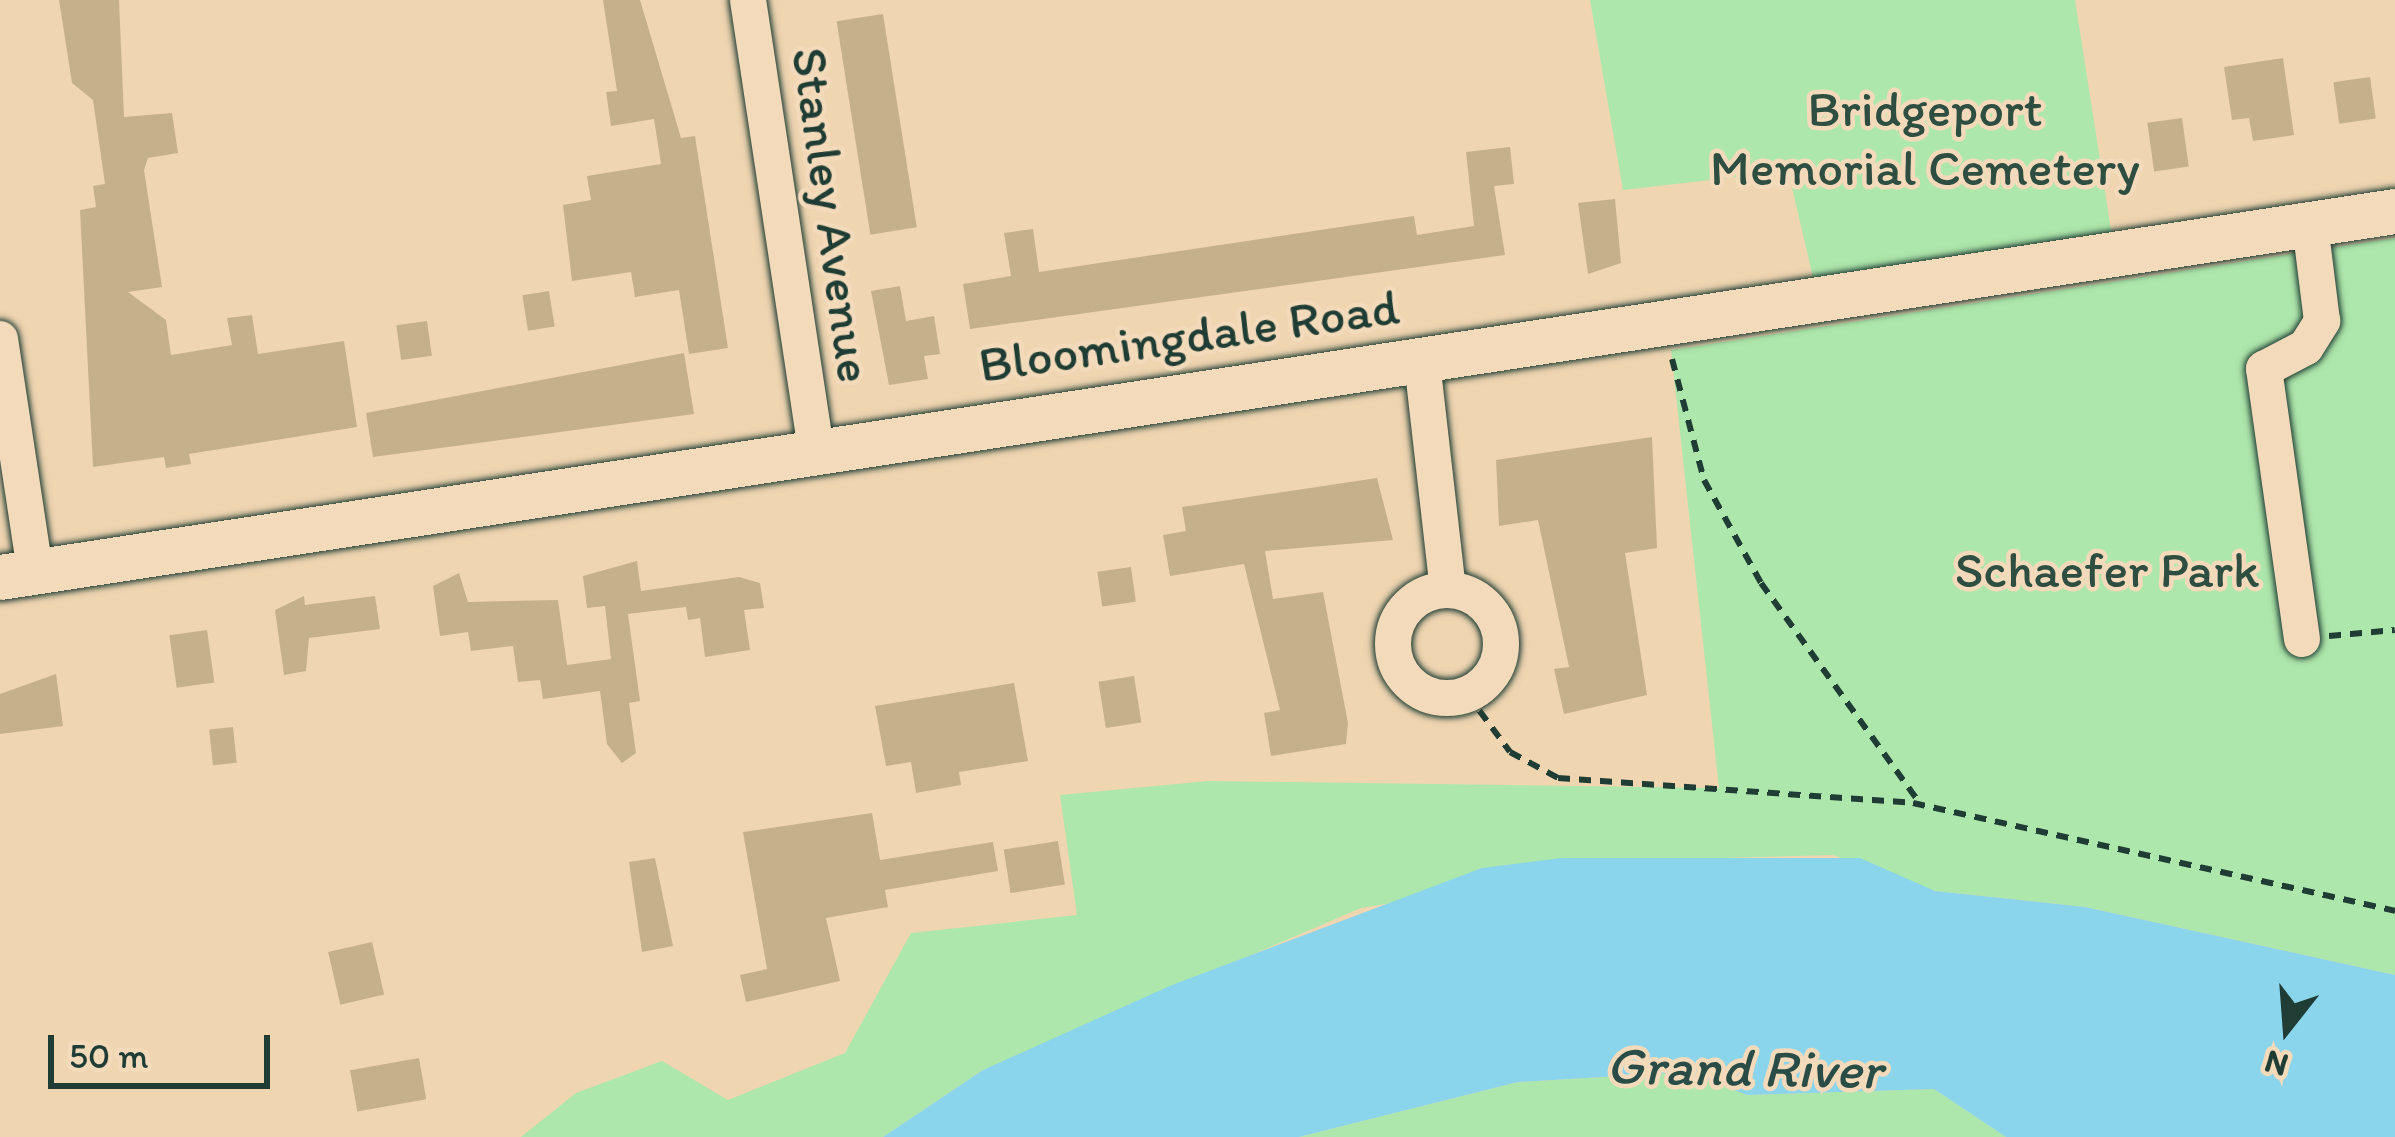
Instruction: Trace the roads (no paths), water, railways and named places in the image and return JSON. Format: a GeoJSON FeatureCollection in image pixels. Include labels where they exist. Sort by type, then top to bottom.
{"type":"FeatureCollection","features":[{"type":"Feature","properties":{"kind":"main road","name":"Bloomingdale Road"},"geometry":{"type":"LineString","coordinates":[[17,574],[814,446],[1422,362],[2395,212]]}},
{"type":"Feature","properties":{"kind":"street","name":"Stanley Avenue"},"geometry":{"type":"LineString","coordinates":[[748,0],[814,446]]}},
{"type":"Feature","properties":{"kind":"street"},"geometry":{"type":"LineString","coordinates":[[2302,639],[2264,369],[2306,347],[2322,321],[2310,224]]}},
{"type":"Feature","properties":{"kind":"street"},"geometry":{"type":"LineString","coordinates":[[0,340],[17,574]]}},
{"type":"Feature","properties":{"kind":"street"},"geometry":{"type":"LineString","coordinates":[[1422,362],[1448,590]]}},
{"type":"Feature","properties":{"kind":"street"},"geometry":{"type":"LineString","coordinates":[[1448,590],[1488,608],[1499,628],[1494,672],[1467,694],[1416,688],[1394,652],[1413,602],[1448,590]]}},
{"type":"Feature","properties":{"kind":"water","name":"Grand River"},"geometry":{"type":"Polygon","coordinates":[[[1561,858],[1860,858],[1935,891],[2085,907],[2395,975],[2395,1137],[2006,1137],[1934,1089],[1747,1095],[1687,1072],[1518,1082],[1299,1137],[883,1137],[983,1070],[1172,985],[1482,868],[1561,858]]]}},
{"type":"Feature","properties":{"kind":"park label","name":"Bridgeport Memorial Cemetery"},"geometry":{"type":"Point","coordinates":[1925,139]}},
{"type":"Feature","properties":{"kind":"park label","name":"Schaefer Park"},"geometry":{"type":"Point","coordinates":[2107,570]}}]}
